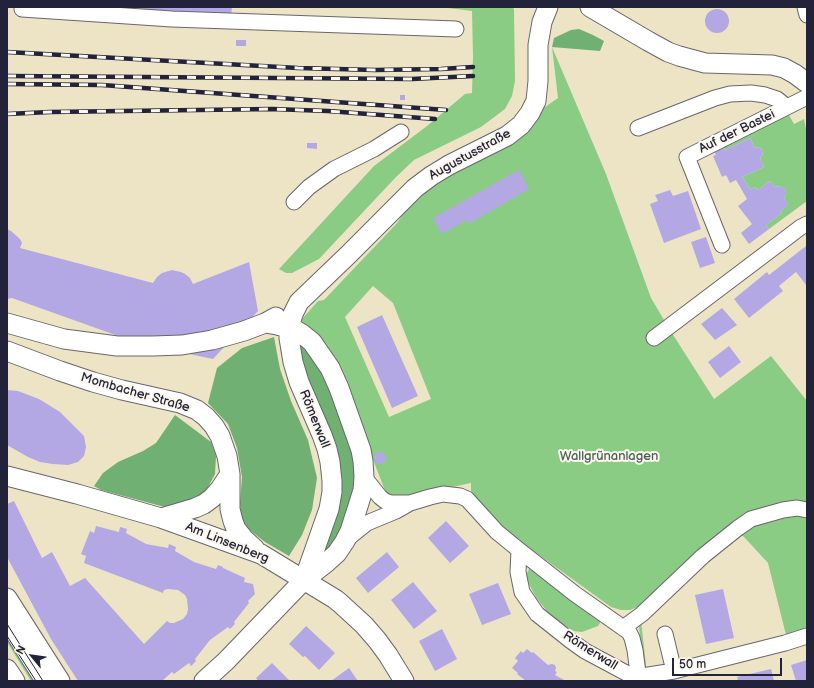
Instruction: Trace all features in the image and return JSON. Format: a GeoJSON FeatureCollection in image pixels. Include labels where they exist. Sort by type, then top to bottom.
{"type":"FeatureCollection","features":[{"type":"Feature","properties":{"kind":"main road","name":"Augustusstraße"},"geometry":{"type":"LineString","coordinates":[[276,323],[348,255],[396,206],[426,180],[449,165],[507,136],[521,125],[530,114],[536,101],[538,81],[538,45],[542,22],[548,7]]}},
{"type":"Feature","properties":{"kind":"main road"},"geometry":{"type":"LineString","coordinates":[[590,7],[648,41],[678,56],[705,63],[772,66],[784,68],[795,74],[806,85]]}},
{"type":"Feature","properties":{"kind":"main road"},"geometry":{"type":"LineString","coordinates":[[7,323],[64,339],[117,346],[153,346],[182,345],[212,340],[276,323]]}},
{"type":"Feature","properties":{"kind":"main road","name":"Römerwall"},"geometry":{"type":"LineString","coordinates":[[204,681],[226,661],[304,580],[326,564],[337,553],[350,531],[363,490],[363,461],[357,437],[330,368],[312,342],[297,331],[276,323]]}},
{"type":"Feature","properties":{"kind":"main road","name":"Römerwall"},"geometry":{"type":"LineString","coordinates":[[276,323],[289,338],[292,362],[322,435],[330,462],[332,492],[329,509],[304,580]]}},
{"type":"Feature","properties":{"kind":"main road","name":"Mombacher Straße"},"geometry":{"type":"LineString","coordinates":[[7,351],[93,382],[180,403],[197,410],[206,417],[220,436],[227,456],[230,474],[230,509],[236,529],[244,539],[261,554]]}},
{"type":"Feature","properties":{"kind":"main road"},"geometry":{"type":"LineString","coordinates":[[160,518],[204,504],[220,489],[230,474]]}},
{"type":"Feature","properties":{"kind":"main road","name":"Am Linsenberg"},"geometry":{"type":"LineString","coordinates":[[7,476],[160,518],[261,554],[335,599],[364,625],[388,655],[404,681]]}},
{"type":"Feature","properties":{"kind":"main road"},"geometry":{"type":"LineString","coordinates":[[7,598],[60,681]]}},
{"type":"Feature","properties":{"kind":"main road"},"geometry":{"type":"LineString","coordinates":[[7,668],[15,681]]}},
{"type":"Feature","properties":{"kind":"street"},"geometry":{"type":"LineString","coordinates":[[804,7],[807,15]]}},
{"type":"Feature","properties":{"kind":"street"},"geometry":{"type":"LineString","coordinates":[[22,9],[172,19],[456,29]]}},
{"type":"Feature","properties":{"kind":"street","name":"Auf der Bastei"},"geometry":{"type":"LineString","coordinates":[[722,246],[687,157],[787,107],[806,85]]}},
{"type":"Feature","properties":{"kind":"street"},"geometry":{"type":"LineString","coordinates":[[638,128],[715,98],[730,94],[751,93],[765,95],[777,99],[787,107]]}},
{"type":"Feature","properties":{"kind":"street"},"geometry":{"type":"LineString","coordinates":[[294,202],[309,188],[334,169],[374,149],[401,132]]}},
{"type":"Feature","properties":{"kind":"street"},"geometry":{"type":"LineString","coordinates":[[654,338],[807,224]]}},
{"type":"Feature","properties":{"kind":"street","name":"Römerwall"},"geometry":{"type":"LineString","coordinates":[[364,476],[385,501],[391,503],[410,503]]}},
{"type":"Feature","properties":{"kind":"street","name":"Römerwall"},"geometry":{"type":"LineString","coordinates":[[345,541],[367,523],[396,511],[410,503],[443,494],[460,496],[467,499],[497,532],[519,550],[575,594],[623,628]]}},
{"type":"Feature","properties":{"kind":"street"},"geometry":{"type":"LineString","coordinates":[[807,510],[797,508],[783,510],[751,519],[703,556],[642,614],[623,628],[629,632],[632,638],[639,679],[785,643],[807,636]]}},
{"type":"Feature","properties":{"kind":"street","name":"Römerwall"},"geometry":{"type":"LineString","coordinates":[[519,550],[518,572],[522,592],[537,614],[585,651],[639,679]]}},
{"type":"Feature","properties":{"kind":"street"},"geometry":{"type":"LineString","coordinates":[[7,624],[44,681]]}},
{"type":"Feature","properties":{"kind":"street"},"geometry":{"type":"LineString","coordinates":[[665,634],[674,671]]}},
{"type":"Feature","properties":{"kind":"green space"},"geometry":{"type":"Polygon","coordinates":[[[440,7],[513,7],[515,81],[512,96],[505,109],[481,127],[414,160],[396,177],[319,259],[292,273],[286,273],[279,269],[374,166],[427,126],[465,94],[472,93],[472,11],[440,7]]]}},
{"type":"Feature","properties":{"kind":"green space"},"geometry":{"type":"Polygon","coordinates":[[[579,29],[604,41],[600,51],[552,47],[554,38],[571,30],[579,29]]]}},
{"type":"Feature","properties":{"kind":"green space","name":"Wallgrünanlagen"},"geometry":{"type":"Polygon","coordinates":[[[552,47],[606,174],[651,298],[714,399],[771,356],[807,401],[807,633],[787,639],[768,563],[732,526],[640,606],[630,610],[621,610],[611,607],[510,534],[471,492],[471,483],[393,498],[386,493],[361,429],[302,324],[302,319],[318,301],[324,300],[398,222],[413,202],[432,185],[558,98],[552,47]],[[373,286],[345,317],[389,417],[431,399],[393,303],[373,286]]]}},
{"type":"Feature","properties":{"kind":"green space"},"geometry":{"type":"Polygon","coordinates":[[[789,115],[794,124],[804,119],[807,134],[807,201],[769,229],[766,225],[782,213],[780,211],[788,205],[784,198],[786,195],[785,189],[778,186],[775,187],[770,181],[758,190],[755,187],[751,190],[742,177],[764,167],[760,158],[763,153],[762,149],[758,147],[755,148],[750,138],[725,150],[722,143],[789,115]]]}},
{"type":"Feature","properties":{"kind":"green space"},"geometry":{"type":"Polygon","coordinates":[[[274,337],[280,369],[291,401],[308,440],[317,478],[312,510],[302,535],[289,556],[265,542],[247,528],[241,515],[240,503],[242,477],[237,448],[228,424],[208,403],[217,368],[242,348],[274,337]]]}},
{"type":"Feature","properties":{"kind":"green space"},"geometry":{"type":"Polygon","coordinates":[[[299,340],[324,373],[355,455],[356,484],[344,529],[316,570],[334,521],[300,359],[299,340]]]}},
{"type":"Feature","properties":{"kind":"green space"},"geometry":{"type":"Polygon","coordinates":[[[175,415],[211,442],[216,456],[215,474],[206,491],[193,503],[176,510],[101,490],[94,486],[103,473],[118,462],[143,451],[156,443],[175,415]]]}},
{"type":"Feature","properties":{"kind":"green space"},"geometry":{"type":"Polygon","coordinates":[[[530,567],[601,621],[598,626],[582,632],[573,631],[549,614],[536,597],[530,586],[527,573],[530,567]]]}},
{"type":"Feature","properties":{"kind":"green space"},"geometry":{"type":"Polygon","coordinates":[[[641,621],[647,673],[643,669],[639,626],[641,621]]]}},
{"type":"Feature","properties":{"kind":"green space"},"geometry":{"type":"Polygon","coordinates":[[[7,632],[38,681],[31,681],[7,642],[7,632]]]}},
{"type":"Feature","properties":{"kind":"building"},"geometry":{"type":"Polygon","coordinates":[[[104,7],[232,7],[231,17],[104,7]]]}},
{"type":"Feature","properties":{"kind":"building"},"geometry":{"type":"Polygon","coordinates":[[[717,9],[725,13],[729,21],[725,29],[717,33],[709,29],[705,21],[709,13],[717,9]]]}},
{"type":"Feature","properties":{"kind":"building"},"geometry":{"type":"Polygon","coordinates":[[[236,40],[246,40],[246,46],[236,46],[236,40]]]}},
{"type":"Feature","properties":{"kind":"building"},"geometry":{"type":"Polygon","coordinates":[[[400,95],[405,95],[405,100],[400,100],[400,95]]]}},
{"type":"Feature","properties":{"kind":"building"},"geometry":{"type":"Polygon","coordinates":[[[750,138],[755,148],[758,147],[762,149],[763,152],[760,158],[764,167],[742,177],[751,190],[755,187],[758,190],[770,181],[775,187],[778,186],[785,188],[786,195],[784,198],[789,205],[780,211],[782,213],[766,225],[769,229],[749,244],[741,233],[752,224],[738,206],[747,199],[736,180],[730,183],[726,175],[722,177],[713,156],[716,155],[712,148],[722,143],[725,150],[750,138]]]}},
{"type":"Feature","properties":{"kind":"building"},"geometry":{"type":"Polygon","coordinates":[[[307,143],[317,143],[317,149],[307,148],[307,143]]]}},
{"type":"Feature","properties":{"kind":"building"},"geometry":{"type":"Polygon","coordinates":[[[519,170],[529,189],[469,224],[467,220],[442,234],[433,218],[519,170]]]}},
{"type":"Feature","properties":{"kind":"building"},"geometry":{"type":"Polygon","coordinates":[[[670,190],[673,196],[688,191],[701,229],[664,243],[650,204],[658,201],[655,195],[670,190]]]}},
{"type":"Feature","properties":{"kind":"building"},"geometry":{"type":"Polygon","coordinates":[[[7,229],[20,239],[22,243],[20,248],[153,283],[162,273],[172,270],[185,274],[190,278],[193,284],[249,262],[258,311],[213,359],[121,337],[12,298],[7,299],[7,229]]]}},
{"type":"Feature","properties":{"kind":"building"},"geometry":{"type":"Polygon","coordinates":[[[706,237],[715,263],[700,268],[691,242],[706,237]]]}},
{"type":"Feature","properties":{"kind":"building"},"geometry":{"type":"Polygon","coordinates":[[[806,246],[807,286],[796,272],[779,286],[783,291],[749,318],[734,299],[767,272],[769,275],[806,246]]]}},
{"type":"Feature","properties":{"kind":"building"},"geometry":{"type":"Polygon","coordinates":[[[722,308],[737,325],[715,340],[701,324],[722,308]]]}},
{"type":"Feature","properties":{"kind":"building"},"geometry":{"type":"Polygon","coordinates":[[[382,315],[418,396],[392,408],[357,327],[382,315]]]}},
{"type":"Feature","properties":{"kind":"building"},"geometry":{"type":"Polygon","coordinates":[[[729,346],[741,362],[720,378],[708,362],[729,346]]]}},
{"type":"Feature","properties":{"kind":"building"},"geometry":{"type":"Polygon","coordinates":[[[7,390],[18,391],[39,399],[60,412],[84,436],[86,447],[84,456],[78,462],[68,465],[53,464],[40,462],[7,445],[7,390]]]}},
{"type":"Feature","properties":{"kind":"building"},"geometry":{"type":"Polygon","coordinates":[[[380,452],[384,454],[386,458],[384,462],[380,464],[376,462],[374,458],[376,454],[380,452]]]}},
{"type":"Feature","properties":{"kind":"building"},"geometry":{"type":"Polygon","coordinates":[[[14,501],[42,558],[52,552],[70,586],[85,578],[144,644],[167,621],[174,623],[183,619],[187,614],[188,609],[187,599],[185,595],[178,590],[168,589],[164,590],[163,593],[84,563],[86,556],[81,554],[90,531],[94,533],[96,526],[119,532],[120,527],[127,529],[126,533],[146,544],[168,548],[169,544],[176,547],[175,551],[194,562],[216,569],[218,565],[223,567],[245,578],[244,582],[253,584],[255,594],[248,601],[249,603],[234,622],[235,624],[230,629],[228,627],[210,640],[191,666],[189,663],[174,674],[172,672],[162,681],[78,681],[51,639],[7,557],[7,504],[14,501]]]}},
{"type":"Feature","properties":{"kind":"building"},"geometry":{"type":"Polygon","coordinates":[[[446,521],[469,546],[450,563],[428,538],[446,521]]]}},
{"type":"Feature","properties":{"kind":"building"},"geometry":{"type":"Polygon","coordinates":[[[387,552],[399,567],[368,593],[356,578],[387,552]]]}},
{"type":"Feature","properties":{"kind":"building"},"geometry":{"type":"Polygon","coordinates":[[[413,582],[437,611],[414,629],[391,600],[413,582]]]}},
{"type":"Feature","properties":{"kind":"building"},"geometry":{"type":"Polygon","coordinates":[[[498,583],[511,614],[482,625],[469,594],[498,583]]]}},
{"type":"Feature","properties":{"kind":"building"},"geometry":{"type":"Polygon","coordinates":[[[723,589],[734,638],[706,644],[695,595],[723,589]]]}},
{"type":"Feature","properties":{"kind":"building"},"geometry":{"type":"Polygon","coordinates":[[[306,626],[335,653],[319,670],[305,656],[303,657],[289,644],[306,626]]]}},
{"type":"Feature","properties":{"kind":"building"},"geometry":{"type":"Polygon","coordinates":[[[442,629],[457,659],[435,671],[419,641],[442,629]]]}},
{"type":"Feature","properties":{"kind":"building"},"geometry":{"type":"Polygon","coordinates":[[[527,649],[532,653],[533,652],[548,665],[555,665],[555,671],[557,672],[555,675],[566,681],[526,681],[517,674],[518,673],[512,668],[518,661],[515,658],[521,651],[523,653],[527,649]]]}},
{"type":"Feature","properties":{"kind":"building"},"geometry":{"type":"Polygon","coordinates":[[[807,660],[807,681],[796,681],[791,665],[807,660]]]}},
{"type":"Feature","properties":{"kind":"building"},"geometry":{"type":"Polygon","coordinates":[[[272,663],[289,680],[288,681],[258,681],[256,678],[272,663]]]}},
{"type":"Feature","properties":{"kind":"building"},"geometry":{"type":"Polygon","coordinates":[[[349,668],[358,681],[331,681],[349,668]]]}},
{"type":"Feature","properties":{"kind":"building"},"geometry":{"type":"Polygon","coordinates":[[[771,669],[774,681],[738,681],[737,677],[771,669]]]}},
{"type":"Feature","properties":{"kind":"tram line"},"geometry":{"type":"LineString","coordinates":[[7,624],[43,681]]}},
{"type":"Feature","properties":{"kind":"tram line"},"geometry":{"type":"LineString","coordinates":[[7,636],[36,681]]}},
{"type":"Feature","properties":{"kind":"railway"},"geometry":{"type":"LineString","coordinates":[[7,52],[298,68],[375,70],[473,67]]}},
{"type":"Feature","properties":{"kind":"railway"},"geometry":{"type":"LineString","coordinates":[[7,76],[412,79],[473,76]]}},
{"type":"Feature","properties":{"kind":"railway"},"geometry":{"type":"LineString","coordinates":[[7,84],[102,85],[446,110]]}},
{"type":"Feature","properties":{"kind":"railway"},"geometry":{"type":"LineString","coordinates":[[7,114],[272,109],[328,111],[435,119]]}}]}
